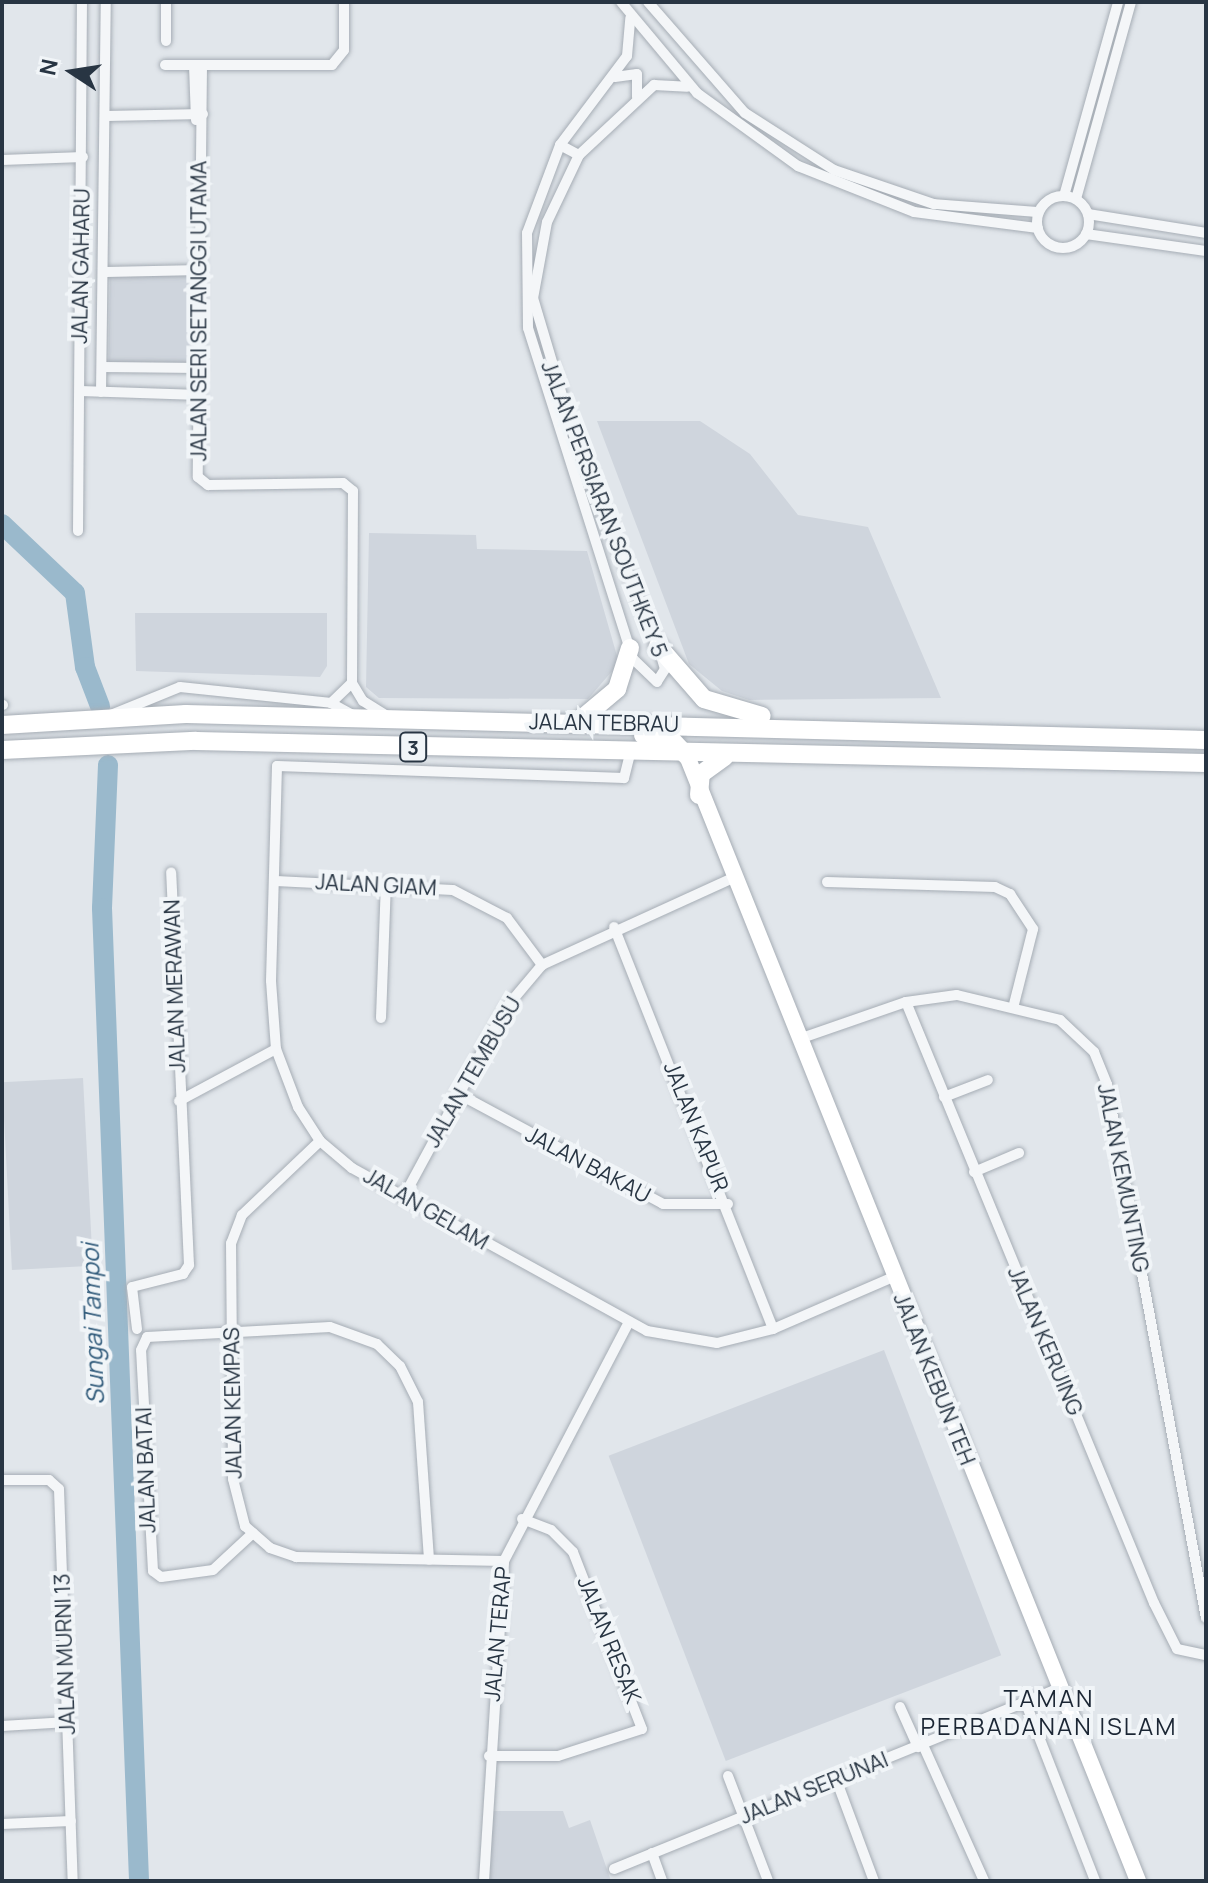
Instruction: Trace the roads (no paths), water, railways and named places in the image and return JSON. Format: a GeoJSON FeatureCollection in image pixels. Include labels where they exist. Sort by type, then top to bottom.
{"type":"FeatureCollection","features":[{"type":"Feature","properties":{"kind":"highway"},"geometry":{"type":"LineString","coordinates":[[658,646],[686,685],[723,710],[922,733]]}},
{"type":"Feature","properties":{"kind":"highway"},"geometry":{"type":"LineString","coordinates":[[576,722],[617,689],[630,648]]}},
{"type":"Feature","properties":{"kind":"highway","name":"JALAN TEBRAU"},"geometry":{"type":"LineString","coordinates":[[2,725],[106,718],[354,716],[1206,740]]}},
{"type":"Feature","properties":{"kind":"highway"},"geometry":{"type":"LineString","coordinates":[[494,720],[526,731],[659,735],[681,757],[717,726]]}},
{"type":"Feature","properties":{"kind":"highway"},"geometry":{"type":"LineString","coordinates":[[1151,739],[1206,729]]}},
{"type":"Feature","properties":{"kind":"highway","name":"JALAN TEBRAU"},"geometry":{"type":"LineString","coordinates":[[2,750],[196,741],[681,757],[1206,763]]}},
{"type":"Feature","properties":{"kind":"highway"},"geometry":{"type":"LineString","coordinates":[[699,795],[701,774],[724,757]]}},
{"type":"Feature","properties":{"kind":"main road","name":"JALAN KEBUN TEH"},"geometry":{"type":"LineString","coordinates":[[681,757],[799,1039],[1138,1881]]}},
{"type":"Feature","properties":{"kind":"main road","name":"JALAN KEBUN TEH"},"geometry":{"type":"LineString","coordinates":[[681,757],[712,856],[730,878]]}},
{"type":"Feature","properties":{"kind":"street","name":"JALAN GAHARU"},"geometry":{"type":"LineString","coordinates":[[78,531],[82,2]]}},
{"type":"Feature","properties":{"kind":"street"},"geometry":{"type":"LineString","coordinates":[[101,392],[106,272],[106,2]]}},
{"type":"Feature","properties":{"kind":"street"},"geometry":{"type":"LineString","coordinates":[[166,2],[166,41]]}},
{"type":"Feature","properties":{"kind":"street"},"geometry":{"type":"LineString","coordinates":[[165,65],[332,65],[344,50],[344,2]]}},
{"type":"Feature","properties":{"kind":"street"},"geometry":{"type":"LineString","coordinates":[[648,2],[745,113],[834,170],[934,204],[1039,212],[1064,196],[1118,2]]}},
{"type":"Feature","properties":{"kind":"street"},"geometry":{"type":"LineString","coordinates":[[1076,199],[1131,2]]}},
{"type":"Feature","properties":{"kind":"street"},"geometry":{"type":"LineString","coordinates":[[624,6],[697,93],[762,145],[861,195],[955,221],[1038,228],[1055,247],[1073,246],[1086,234],[1088,214]]}},
{"type":"Feature","properties":{"kind":"street","name":"JALAN PERSIARAN SOUTHKEY 5"},"geometry":{"type":"LineString","coordinates":[[624,6],[632,40],[612,79],[560,145],[527,233],[528,328],[630,648],[642,674],[657,682],[665,669],[658,646],[583,464],[533,298],[547,222],[579,155],[637,97]]}},
{"type":"Feature","properties":{"kind":"street","name":"JALAN SERI SETANGGI UTAMA"},"geometry":{"type":"LineString","coordinates":[[198,65],[203,483],[343,483],[353,491],[352,683]]}},
{"type":"Feature","properties":{"kind":"street"},"geometry":{"type":"LineString","coordinates":[[612,79],[637,74],[637,97],[673,81],[697,93]]}},
{"type":"Feature","properties":{"kind":"street"},"geometry":{"type":"LineString","coordinates":[[107,116],[198,114]]}},
{"type":"Feature","properties":{"kind":"street"},"geometry":{"type":"LineString","coordinates":[[560,145],[579,155]]}},
{"type":"Feature","properties":{"kind":"street"},"geometry":{"type":"LineString","coordinates":[[2,160],[83,157]]}},
{"type":"Feature","properties":{"kind":"street"},"geometry":{"type":"LineString","coordinates":[[1064,196],[1076,199],[1088,214],[1206,233]]}},
{"type":"Feature","properties":{"kind":"street"},"geometry":{"type":"LineString","coordinates":[[1038,228],[1039,212]]}},
{"type":"Feature","properties":{"kind":"street"},"geometry":{"type":"LineString","coordinates":[[1086,234],[1206,251]]}},
{"type":"Feature","properties":{"kind":"street"},"geometry":{"type":"LineString","coordinates":[[106,272],[201,270]]}},
{"type":"Feature","properties":{"kind":"street"},"geometry":{"type":"LineString","coordinates":[[102,367],[200,368]]}},
{"type":"Feature","properties":{"kind":"street"},"geometry":{"type":"LineString","coordinates":[[80,391],[200,395]]}},
{"type":"Feature","properties":{"kind":"street"},"geometry":{"type":"LineString","coordinates":[[331,703],[352,683],[363,701],[390,718]]}},
{"type":"Feature","properties":{"kind":"street"},"geometry":{"type":"LineString","coordinates":[[106,718],[180,687],[331,703],[354,716]]}},
{"type":"Feature","properties":{"kind":"street","name":"JALAN GELAM"},"geometry":{"type":"LineString","coordinates":[[639,754],[624,778],[277,766],[276,1049],[320,1141],[403,1198],[629,1322],[681,1341],[717,1343],[773,1329],[893,1277]]}},
{"type":"Feature","properties":{"kind":"street","name":"JALAN MERAWAN"},"geometry":{"type":"LineString","coordinates":[[137,1329],[132,1287],[183,1274],[189,1265],[179,1101],[171,872]]}},
{"type":"Feature","properties":{"kind":"street","name":"JALAN TEMBUSU"},"geometry":{"type":"LineString","coordinates":[[403,1198],[505,1009],[542,965],[614,927],[730,878]]}},
{"type":"Feature","properties":{"kind":"street","name":"JALAN GIAM"},"geometry":{"type":"LineString","coordinates":[[276,881],[386,883],[453,890],[490,909],[522,931],[542,965]]}},
{"type":"Feature","properties":{"kind":"street"},"geometry":{"type":"LineString","coordinates":[[827,882],[995,887],[1010,894],[1033,929],[1014,1004]]}},
{"type":"Feature","properties":{"kind":"street"},"geometry":{"type":"LineString","coordinates":[[381,1018],[386,883]]}},
{"type":"Feature","properties":{"kind":"street","name":"JALAN KAPUR"},"geometry":{"type":"LineString","coordinates":[[614,927],[728,1204],[773,1329]]}},
{"type":"Feature","properties":{"kind":"street","name":"JALAN KEMUNTING"},"geometry":{"type":"LineString","coordinates":[[799,1039],[906,1002],[957,995],[1014,1004],[1075,1029],[1107,1085],[1206,1618]]}},
{"type":"Feature","properties":{"kind":"street","name":"JALAN KERUING"},"geometry":{"type":"LineString","coordinates":[[906,1002],[1154,1603],[1177,1649],[1206,1655]]}},
{"type":"Feature","properties":{"kind":"street","name":"JALAN MERAWAN"},"geometry":{"type":"LineString","coordinates":[[179,1101],[276,1049]]}},
{"type":"Feature","properties":{"kind":"street"},"geometry":{"type":"LineString","coordinates":[[944,1097],[988,1080]]}},
{"type":"Feature","properties":{"kind":"street","name":"JALAN BAKAU"},"geometry":{"type":"LineString","coordinates":[[457,1093],[663,1204],[728,1204]]}},
{"type":"Feature","properties":{"kind":"street","name":"JALAN KEMPAS"},"geometry":{"type":"LineString","coordinates":[[253,1533],[233,1479],[231,1243],[242,1215],[320,1141]]}},
{"type":"Feature","properties":{"kind":"street"},"geometry":{"type":"LineString","coordinates":[[974,1172],[1019,1153]]}},
{"type":"Feature","properties":{"kind":"street","name":"JALAN TERAP"},"geometry":{"type":"LineString","coordinates":[[484,1881],[489,1756],[504,1561],[522,1519],[629,1322]]}},
{"type":"Feature","properties":{"kind":"street"},"geometry":{"type":"LineString","coordinates":[[232,1329],[351,1330],[400,1366],[424,1431],[429,1560]]}},
{"type":"Feature","properties":{"kind":"street","name":"JALAN BATAI"},"geometry":{"type":"LineString","coordinates":[[232,1329],[142,1342],[149,1561],[161,1577],[213,1570],[253,1533]]}},
{"type":"Feature","properties":{"kind":"street","name":"JALAN MURNI 13"},"geometry":{"type":"LineString","coordinates":[[2,1480],[49,1480],[59,1489],[73,1881]]}},
{"type":"Feature","properties":{"kind":"street","name":"JALAN RESAK"},"geometry":{"type":"LineString","coordinates":[[489,1756],[558,1756],[642,1729],[573,1552],[551,1530],[522,1519]]}},
{"type":"Feature","properties":{"kind":"street"},"geometry":{"type":"LineString","coordinates":[[253,1533],[296,1557],[504,1561]]}},
{"type":"Feature","properties":{"kind":"street","name":"JALAN SERUNAI"},"geometry":{"type":"LineString","coordinates":[[614,1869],[1059,1688]]}},
{"type":"Feature","properties":{"kind":"street"},"geometry":{"type":"LineString","coordinates":[[1025,1701],[1095,1881]]}},
{"type":"Feature","properties":{"kind":"street"},"geometry":{"type":"LineString","coordinates":[[900,1707],[984,1881]]}},
{"type":"Feature","properties":{"kind":"street"},"geometry":{"type":"LineString","coordinates":[[2,1726],[68,1722]]}},
{"type":"Feature","properties":{"kind":"street"},"geometry":{"type":"LineString","coordinates":[[728,1776],[768,1881]]}},
{"type":"Feature","properties":{"kind":"street"},"geometry":{"type":"LineString","coordinates":[[836,1779],[874,1881]]}},
{"type":"Feature","properties":{"kind":"street"},"geometry":{"type":"LineString","coordinates":[[2,1824],[71,1821]]}},
{"type":"Feature","properties":{"kind":"street"},"geometry":{"type":"LineString","coordinates":[[652,1853],[662,1881]]}},
{"type":"Feature","properties":{"kind":"waterway","name":"Sungai Tampoi"},"geometry":{"type":"LineString","coordinates":[[2,524],[75,593],[85,667],[100,706]]}},
{"type":"Feature","properties":{"kind":"waterway","name":"Sungai Tampoi"},"geometry":{"type":"LineString","coordinates":[[108,765],[102,908],[139,1881]]}},
{"type":"Feature","properties":{"kind":"district","name":"TAMAN PERBADANAN ISLAM"},"geometry":{"type":"Point","coordinates":[1049,1712]}}]}
